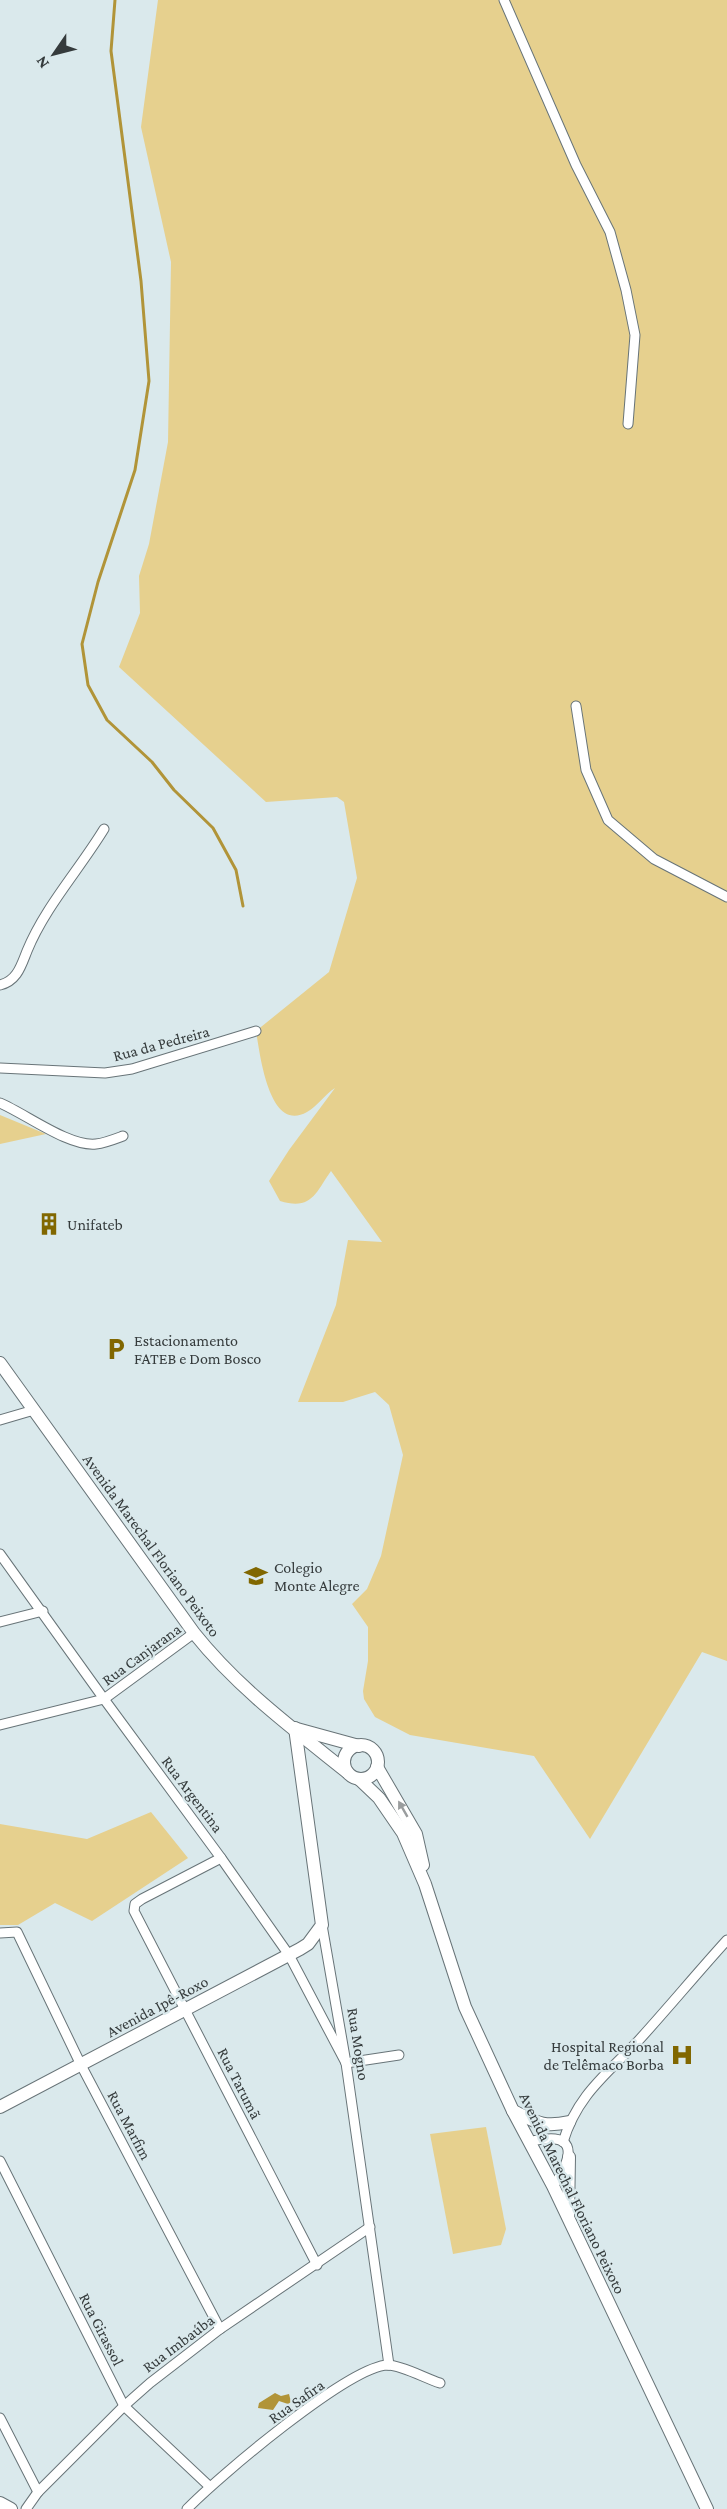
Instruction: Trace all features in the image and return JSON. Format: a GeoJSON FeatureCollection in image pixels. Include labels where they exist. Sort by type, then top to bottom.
{"type":"FeatureCollection","features":[{"type":"Feature","properties":{"kind":"main road","name":"Avenida Marechal Floriano Peixoto"},"geometry":{"type":"LineString","coordinates":[[0,1363],[194,1633],[225,1670],[250,1694],[296,1728],[319,1751],[343,1769]]}},
{"type":"Feature","properties":{"kind":"main road","name":"Avenida Marechal Floriano Peixoto"},"geometry":{"type":"LineString","coordinates":[[296,1728],[358,1746]]}},
{"type":"Feature","properties":{"kind":"main road","name":"Rua Mogno"},"geometry":{"type":"LineString","coordinates":[[296,1728],[322,1925]]}},
{"type":"Feature","properties":{"kind":"main road"},"geometry":{"type":"LineString","coordinates":[[332,1737],[343,1769],[359,1779],[368,1778],[377,1767],[375,1753],[368,1747],[358,1746],[347,1754],[343,1769]]}},
{"type":"Feature","properties":{"kind":"main road","name":"Avenida Marechal Floriano Peixoto"},"geometry":{"type":"LineString","coordinates":[[377,1767],[416,1834],[421,1851],[425,1884]]}},
{"type":"Feature","properties":{"kind":"main road","name":"Avenida Marechal Floriano Peixoto"},"geometry":{"type":"LineString","coordinates":[[359,1779],[379,1798],[403,1833],[425,1884],[465,2007],[513,2111],[553,2186],[707,2509]]}},
{"type":"Feature","properties":{"kind":"main road","name":"Avenida Ipê-Roxo"},"geometry":{"type":"LineString","coordinates":[[0,2107],[289,1955],[308,1944],[322,1925]]}},
{"type":"Feature","properties":{"kind":"main road"},"geometry":{"type":"LineString","coordinates":[[513,2111],[541,2125],[549,2126],[569,2122]]}},
{"type":"Feature","properties":{"kind":"main road"},"geometry":{"type":"LineString","coordinates":[[568,2157],[568,2220]]}},
{"type":"Feature","properties":{"kind":"main road"},"geometry":{"type":"LineString","coordinates":[[0,2503],[11,2509]]}},
{"type":"Feature","properties":{"kind":"street"},"geometry":{"type":"LineString","coordinates":[[504,0],[576,165],[610,232],[635,334],[628,424]]}},
{"type":"Feature","properties":{"kind":"street"},"geometry":{"type":"LineString","coordinates":[[576,706],[586,770],[608,820],[654,859],[727,897]]}},
{"type":"Feature","properties":{"kind":"street"},"geometry":{"type":"LineString","coordinates":[[0,985],[8,983],[17,975],[37,927],[104,830]]}},
{"type":"Feature","properties":{"kind":"street","name":"Rua da Pedreira"},"geometry":{"type":"LineString","coordinates":[[0,1068],[105,1073],[123,1071],[256,1031]]}},
{"type":"Feature","properties":{"kind":"street"},"geometry":{"type":"LineString","coordinates":[[0,1103],[64,1136],[83,1143],[96,1144],[123,1136]]}},
{"type":"Feature","properties":{"kind":"street"},"geometry":{"type":"LineString","coordinates":[[0,1420],[34,1410]]}},
{"type":"Feature","properties":{"kind":"street","name":"Rua Argentina"},"geometry":{"type":"LineString","coordinates":[[0,1554],[289,1955],[346,2063]]}},
{"type":"Feature","properties":{"kind":"street"},"geometry":{"type":"LineString","coordinates":[[0,1622],[43,1611]]}},
{"type":"Feature","properties":{"kind":"street","name":"Rua Canjarana"},"geometry":{"type":"LineString","coordinates":[[0,1725],[104,1700],[194,1633]]}},
{"type":"Feature","properties":{"kind":"street","name":"Rua Tarumã"},"geometry":{"type":"LineString","coordinates":[[221,1858],[142,1899],[135,1904],[135,1916],[317,2265]]}},
{"type":"Feature","properties":{"kind":"street","name":"Rua Mogno"},"geometry":{"type":"LineString","coordinates":[[322,1925],[346,2063],[389,2365]]}},
{"type":"Feature","properties":{"kind":"street","name":"Rua Marfim"},"geometry":{"type":"LineString","coordinates":[[0,1933],[16,1932],[81,2065],[220,2329]]}},
{"type":"Feature","properties":{"kind":"street"},"geometry":{"type":"LineString","coordinates":[[553,2186],[562,2174],[568,2157],[563,2142],[569,2122],[586,2095],[639,2040],[727,1940]]}},
{"type":"Feature","properties":{"kind":"street"},"geometry":{"type":"LineString","coordinates":[[346,2063],[399,2055]]}},
{"type":"Feature","properties":{"kind":"street"},"geometry":{"type":"LineString","coordinates":[[531,2142],[556,2139],[563,2142]]}},
{"type":"Feature","properties":{"kind":"street","name":"Rua Girassol"},"geometry":{"type":"LineString","coordinates":[[0,2161],[124,2406],[209,2486]]}},
{"type":"Feature","properties":{"kind":"street","name":"Rua Imbaúba"},"geometry":{"type":"LineString","coordinates":[[26,2509],[38,2492],[124,2406],[220,2329],[370,2228]]}},
{"type":"Feature","properties":{"kind":"street"},"geometry":{"type":"LineString","coordinates":[[389,2365],[440,2383]]}},
{"type":"Feature","properties":{"kind":"street","name":"Rua Safira"},"geometry":{"type":"LineString","coordinates":[[187,2509],[209,2486],[267,2439],[313,2406],[361,2376],[389,2365]]}},
{"type":"Feature","properties":{"kind":"street"},"geometry":{"type":"LineString","coordinates":[[0,2418],[38,2492]]}},
{"type":"Feature","properties":{"kind":"shaded area"},"geometry":{"type":"Polygon","coordinates":[[[158,0],[727,0],[727,1661],[702,1652],[590,1839],[534,1756],[410,1735],[375,1717],[364,1699],[363,1691],[368,1661],[368,1627],[352,1604],[367,1589],[381,1556],[403,1455],[389,1405],[375,1392],[343,1402],[298,1402],[336,1305],[348,1240],[382,1242],[331,1171],[312,1198],[299,1203],[280,1201],[269,1181],[335,1088],[307,1112],[294,1116],[284,1112],[275,1102],[269,1088],[256,1031],[329,972],[357,878],[344,802],[337,797],[266,802],[119,667],[140,613],[139,576],[149,544],[168,442],[171,262],[141,127],[158,0]]]}},
{"type":"Feature","properties":{"kind":"shaded area"},"geometry":{"type":"Polygon","coordinates":[[[0,1115],[46,1134],[0,1144],[0,1115]]]}},
{"type":"Feature","properties":{"kind":"shaded area"},"geometry":{"type":"Polygon","coordinates":[[[151,1812],[188,1858],[92,1921],[55,1903],[18,1925],[0,1925],[0,1824],[87,1839],[151,1812]]]}},
{"type":"Feature","properties":{"kind":"shaded area"},"geometry":{"type":"Polygon","coordinates":[[[486,2127],[506,2229],[501,2245],[453,2254],[430,2134],[486,2127]]]}},
{"type":"Feature","properties":{"kind":"shaded area"},"geometry":{"type":"Polygon","coordinates":[[[275,2393],[281,2396],[289,2394],[291,2402],[288,2404],[279,2401],[273,2410],[258,2408],[259,2403],[275,2393]]]}},
{"type":"Feature","properties":{"kind":"waterway"},"geometry":{"type":"LineString","coordinates":[[115,0],[111,51],[141,281],[149,381],[135,470],[98,582],[82,644],[88,685],[107,720],[152,762],[174,790],[213,828],[236,870],[243,906]]}},
{"type":"Feature","properties":{"kind":"place","name":"Unifateb"},"geometry":{"type":"Point","coordinates":[49,1224]}},
{"type":"Feature","properties":{"kind":"place","name":"Estacionamento FATEB e Dom Bosco"},"geometry":{"type":"Point","coordinates":[116,1349]}},
{"type":"Feature","properties":{"kind":"place","name":"Colegio Monte Alegre"},"geometry":{"type":"Point","coordinates":[256,1576]}},
{"type":"Feature","properties":{"kind":"place","name":"Hospital Regional de Telêmaco Borba"},"geometry":{"type":"Point","coordinates":[682,2055]}}]}
